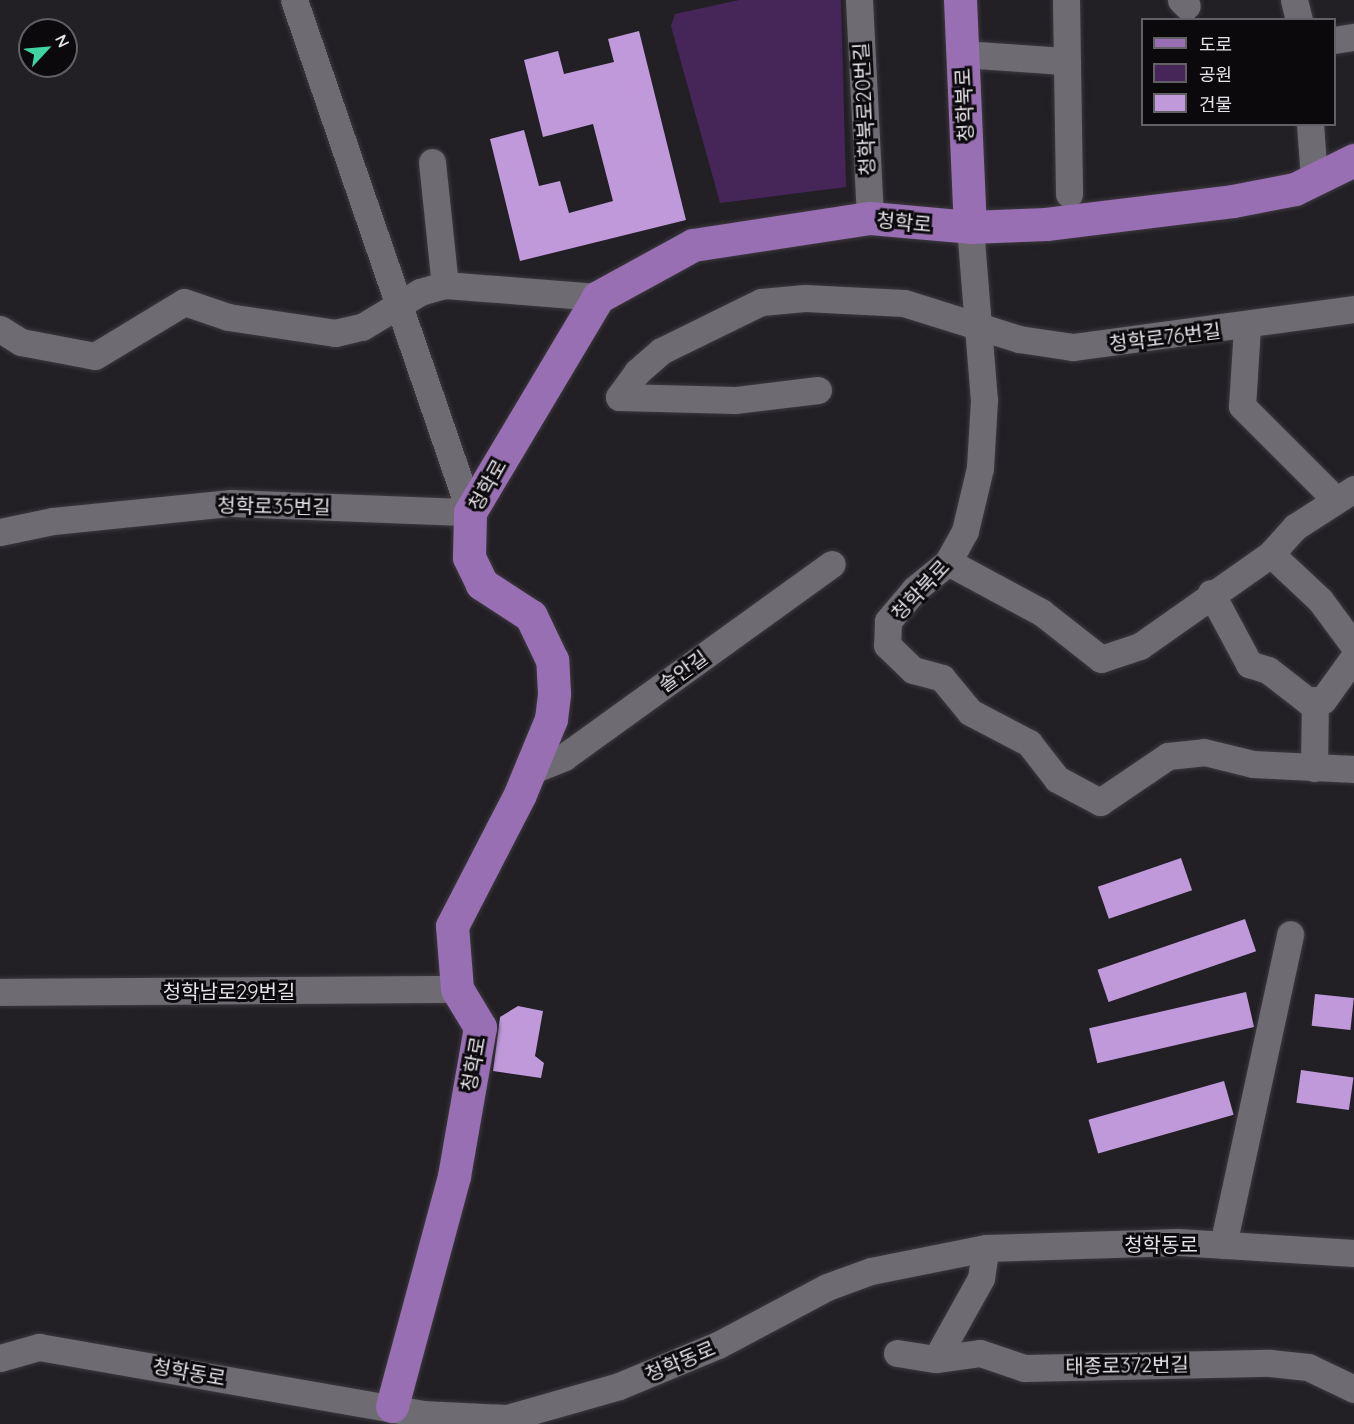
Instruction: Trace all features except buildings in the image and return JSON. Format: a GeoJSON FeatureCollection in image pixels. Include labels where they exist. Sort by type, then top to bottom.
{"type":"FeatureCollection","features":[{"type":"Feature","properties":{"kind":"main road","name":"청학북로"},"geometry":{"type":"LineString","coordinates":[[960,0],[970,227]]}},
{"type":"Feature","properties":{"kind":"main road","name":"청학로"},"geometry":{"type":"LineString","coordinates":[[392,1406],[454,1176],[480,1027],[457,989],[452,926],[530,771],[551,718],[552,660],[531,616],[482,584],[469,557],[470,512],[598,297],[693,245],[870,218],[970,227],[1046,224],[1233,201],[1314,179],[1354,160]]}},
{"type":"Feature","properties":{"kind":"street"},"geometry":{"type":"LineString","coordinates":[[294,0],[470,512]]}},
{"type":"Feature","properties":{"kind":"street","name":"청학북로20번길"},"geometry":{"type":"LineString","coordinates":[[859,0],[870,218]]}},
{"type":"Feature","properties":{"kind":"street"},"geometry":{"type":"LineString","coordinates":[[1066,0],[1065,61],[1069,194]]}},
{"type":"Feature","properties":{"kind":"street"},"geometry":{"type":"LineString","coordinates":[[1294,0],[1298,18]]}},
{"type":"Feature","properties":{"kind":"street"},"geometry":{"type":"LineString","coordinates":[[1336,40],[1354,37]]}},
{"type":"Feature","properties":{"kind":"street"},"geometry":{"type":"LineString","coordinates":[[962,54],[1065,61]]}},
{"type":"Feature","properties":{"kind":"street"},"geometry":{"type":"LineString","coordinates":[[1310,126],[1314,179]]}},
{"type":"Feature","properties":{"kind":"street"},"geometry":{"type":"LineString","coordinates":[[432,162],[444,285]]}},
{"type":"Feature","properties":{"kind":"street","name":"청학북로"},"geometry":{"type":"LineString","coordinates":[[970,227],[984,400],[980,468],[965,531],[948,562],[915,589],[888,621],[887,645],[913,670],[942,678],[970,712],[1029,743],[1057,779],[1100,802],[1168,756],[1204,752],[1253,764],[1354,770]]}},
{"type":"Feature","properties":{"kind":"street"},"geometry":{"type":"LineString","coordinates":[[0,329],[21,342],[95,356],[184,303],[228,317],[335,333],[362,327],[444,285],[598,297]]}},
{"type":"Feature","properties":{"kind":"street","name":"청학로76번길"},"geometry":{"type":"LineString","coordinates":[[818,390],[735,400],[619,397],[637,372],[661,351],[761,302],[805,298],[904,303],[1019,339],[1073,347],[1247,327],[1354,309]]}},
{"type":"Feature","properties":{"kind":"street"},"geometry":{"type":"LineString","coordinates":[[948,562],[1041,612],[1101,659],[1140,646],[1211,593],[1271,554],[1295,527],[1345,494],[1242,406],[1247,327]]}},
{"type":"Feature","properties":{"kind":"street","name":"청학로35번길"},"geometry":{"type":"LineString","coordinates":[[0,532],[79,518],[231,503],[470,512]]}},
{"type":"Feature","properties":{"kind":"street"},"geometry":{"type":"LineString","coordinates":[[1271,554],[1320,600],[1354,646]]}},
{"type":"Feature","properties":{"kind":"street","name":"솔안길"},"geometry":{"type":"LineString","coordinates":[[530,771],[564,757],[832,564]]}},
{"type":"Feature","properties":{"kind":"street"},"geometry":{"type":"LineString","coordinates":[[1211,593],[1249,664],[1315,700],[1323,700],[1354,657]]}},
{"type":"Feature","properties":{"kind":"street"},"geometry":{"type":"LineString","coordinates":[[1314,768],[1315,700]]}},
{"type":"Feature","properties":{"kind":"street"},"geometry":{"type":"LineString","coordinates":[[1223,1245],[1290,934]]}},
{"type":"Feature","properties":{"kind":"street","name":"청학남로29번길"},"geometry":{"type":"LineString","coordinates":[[0,992],[457,989]]}},
{"type":"Feature","properties":{"kind":"street","name":"청학동로"},"geometry":{"type":"LineString","coordinates":[[0,1358],[39,1347],[392,1406],[507,1418],[559,1414],[619,1386],[718,1345],[871,1270],[986,1248],[1223,1245],[1354,1253]]}},
{"type":"Feature","properties":{"kind":"street"},"geometry":{"type":"LineString","coordinates":[[936,1359],[981,1278],[986,1248]]}},
{"type":"Feature","properties":{"kind":"street","name":"태종로372번길"},"geometry":{"type":"LineString","coordinates":[[897,1353],[936,1359],[980,1353],[1024,1368],[1270,1363],[1308,1367],[1354,1389]]}},
{"type":"Feature","properties":{"kind":"green space"},"geometry":{"type":"Polygon","coordinates":[[[739,0],[841,0],[846,187],[720,203],[671,26],[675,14],[739,0]]]}}]}
